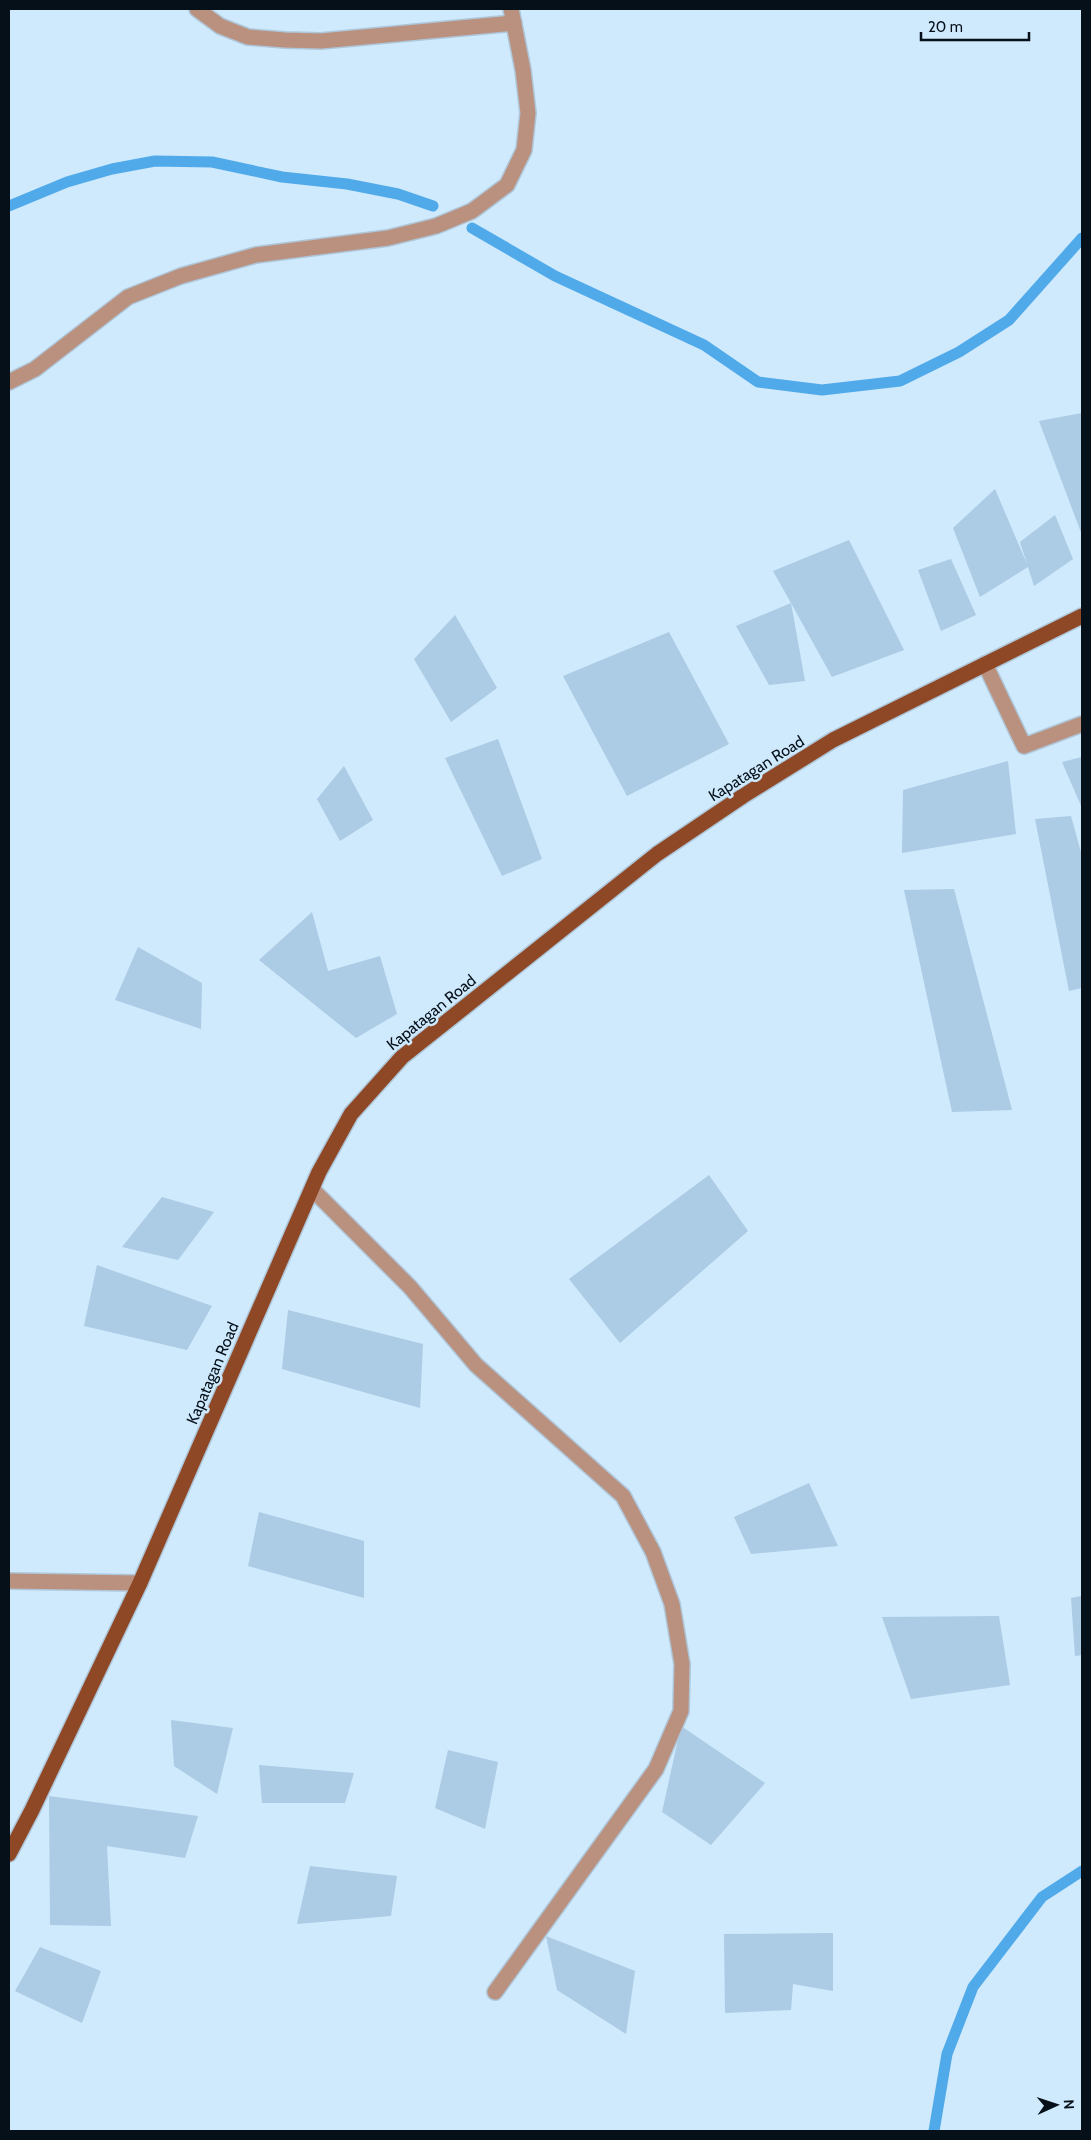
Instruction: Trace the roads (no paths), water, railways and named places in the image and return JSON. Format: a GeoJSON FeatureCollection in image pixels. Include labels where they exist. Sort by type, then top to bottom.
{"type":"FeatureCollection","features":[{"type":"Feature","properties":{"kind":"main road","name":"Kapatagan Road"},"geometry":{"type":"LineString","coordinates":[[9,1854],[32,1810],[140,1583],[318,1172],[351,1114],[402,1057],[657,854],[833,740],[1082,616]]}},
{"type":"Feature","properties":{"kind":"street"},"geometry":{"type":"LineString","coordinates":[[9,382],[36,369],[128,297],[180,276],[256,255],[388,238],[436,226],[472,211],[507,185],[524,150],[528,112],[513,16],[321,41],[248,37],[220,26],[197,9]]}},
{"type":"Feature","properties":{"kind":"street"},"geometry":{"type":"LineString","coordinates":[[985,664],[1024,746],[1082,724]]}},
{"type":"Feature","properties":{"kind":"street"},"geometry":{"type":"LineString","coordinates":[[312,1189],[410,1287],[476,1365],[623,1496],[653,1552],[672,1604],[682,1664],[681,1712],[656,1769],[496,1992]]}},
{"type":"Feature","properties":{"kind":"street"},"geometry":{"type":"LineString","coordinates":[[9,1581],[140,1583]]}},
{"type":"Feature","properties":{"kind":"waterway"},"geometry":{"type":"LineString","coordinates":[[9,206],[67,182],[112,169],[155,161],[212,162],[282,177],[347,184],[398,194],[433,206]]}},
{"type":"Feature","properties":{"kind":"waterway"},"geometry":{"type":"LineString","coordinates":[[472,228],[555,276],[704,345],[758,382],[822,390],[900,381],[959,352],[1009,320],[1082,238]]}},
{"type":"Feature","properties":{"kind":"waterway"},"geometry":{"type":"LineString","coordinates":[[934,2131],[947,2054],[973,1987],[1042,1897],[1082,1871]]}}]}
